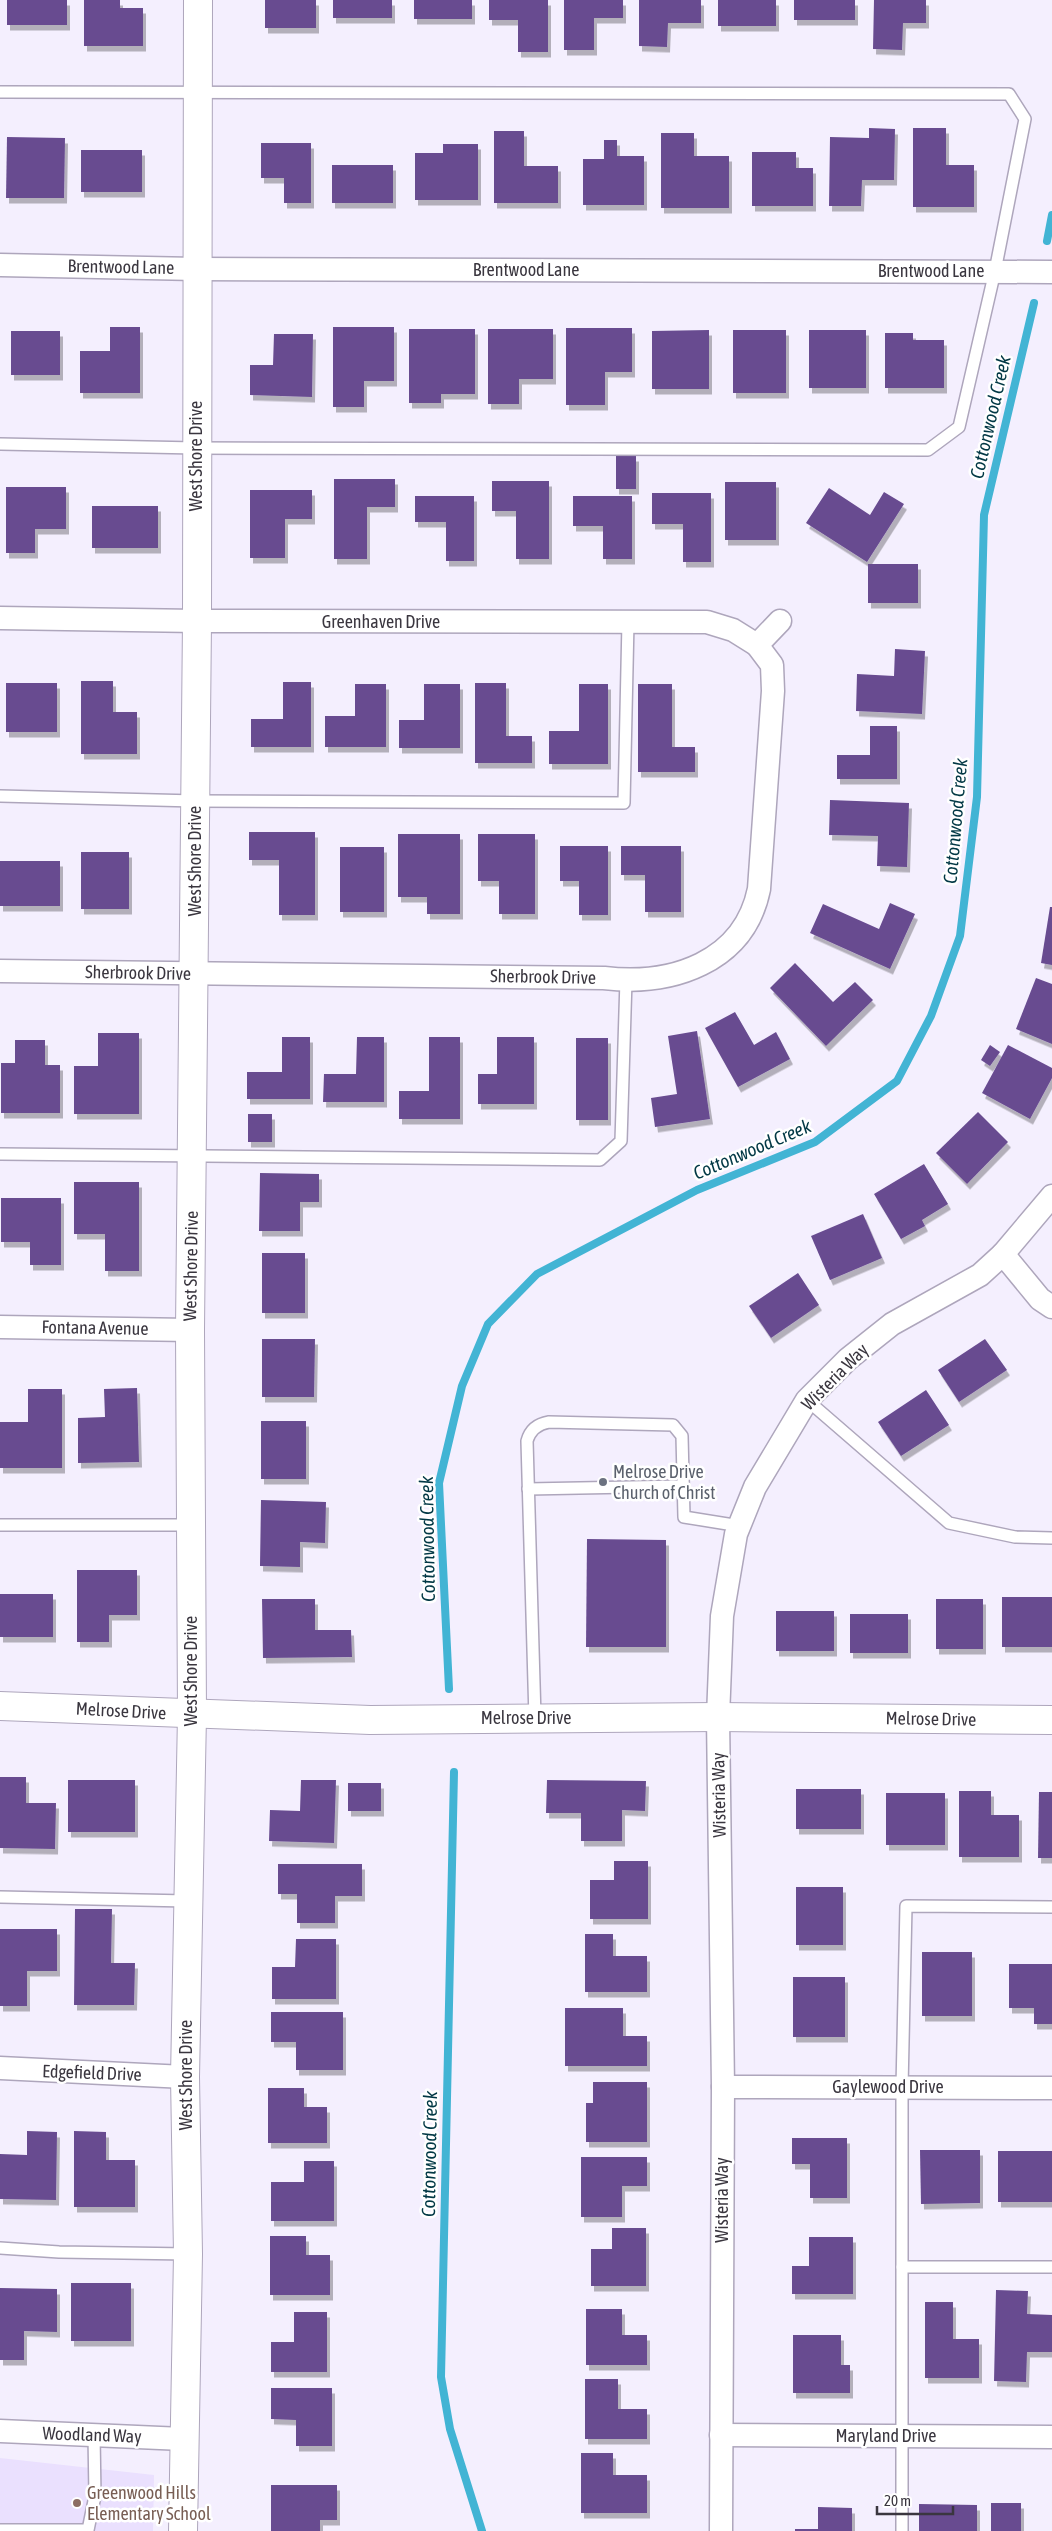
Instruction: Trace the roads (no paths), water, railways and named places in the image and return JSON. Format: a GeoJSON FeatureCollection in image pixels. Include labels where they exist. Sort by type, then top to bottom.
{"type":"FeatureCollection","features":[{"type":"Feature","properties":{"kind":"street","name":"West Shore Drive"},"geometry":{"type":"LineString","coordinates":[[183,2531],[183,2439],[188,2254],[184,2077],[192,1714],[190,1330],[197,622],[196,269],[198,0]]}},
{"type":"Feature","properties":{"kind":"street","name":"Brentwood Lane"},"geometry":{"type":"LineString","coordinates":[[0,265],[196,269],[1052,272]]}},
{"type":"Feature","properties":{"kind":"street","name":"Greenhaven Drive"},"geometry":{"type":"LineString","coordinates":[[0,618],[197,622],[707,622],[733,630],[757,645]]}},
{"type":"Feature","properties":{"kind":"street"},"geometry":{"type":"LineString","coordinates":[[757,645],[780,622]]}},
{"type":"Feature","properties":{"kind":"street","name":"Sherbrook Drive"},"geometry":{"type":"LineString","coordinates":[[0,971],[604,978],[626,980],[660,978],[708,961],[729,947],[746,927],[755,907],[759,889],[774,691],[772,665],[757,645]]}},
{"type":"Feature","properties":{"kind":"street","name":"Wisteria Way"},"geometry":{"type":"LineString","coordinates":[[721,2531],[723,2086],[718,1717],[722,1616],[740,1526],[755,1487],[807,1400],[848,1360],[892,1324],[980,1275],[1003,1254],[1052,1196]]}},
{"type":"Feature","properties":{"kind":"street"},"geometry":{"type":"LineString","coordinates":[[1003,1254],[1040,1300],[1052,1307]]}},
{"type":"Feature","properties":{"kind":"street","name":"Fontana Avenue"},"geometry":{"type":"LineString","coordinates":[[0,1327],[190,1330]]}},
{"type":"Feature","properties":{"kind":"street","name":"Melrose Drive"},"geometry":{"type":"LineString","coordinates":[[0,1706],[370,1720],[718,1717],[1052,1720]]}},
{"type":"Feature","properties":{"kind":"street","name":"Edgefield Drive"},"geometry":{"type":"LineString","coordinates":[[0,2068],[184,2077]]}},
{"type":"Feature","properties":{"kind":"street","name":"Gaylewood Drive"},"geometry":{"type":"LineString","coordinates":[[723,2086],[1052,2088]]}},
{"type":"Feature","properties":{"kind":"street","name":"Woodland Way"},"geometry":{"type":"LineString","coordinates":[[0,2431],[183,2439]]}},
{"type":"Feature","properties":{"kind":"street","name":"Maryland Drive"},"geometry":{"type":"LineString","coordinates":[[721,2435],[1052,2437]]}},
{"type":"Feature","properties":{"kind":"lane"},"geometry":{"type":"LineString","coordinates":[[0,92],[1009,94],[1025,119],[995,272],[959,428],[928,450],[196,448],[0,444]]}},
{"type":"Feature","properties":{"kind":"lane"},"geometry":{"type":"LineString","coordinates":[[0,796],[195,801],[624,803],[628,622]]}},
{"type":"Feature","properties":{"kind":"lane"},"geometry":{"type":"LineString","coordinates":[[0,1154],[600,1160],[621,1141],[626,980]]}},
{"type":"Feature","properties":{"kind":"lane"},"geometry":{"type":"LineString","coordinates":[[807,1400],[950,1523],[1015,1538],[1052,1538]]}},
{"type":"Feature","properties":{"kind":"lane"},"geometry":{"type":"LineString","coordinates":[[535,1718],[528,1489],[529,1434],[542,1423],[549,1422],[673,1425],[682,1436],[684,1517],[740,1526]]}},
{"type":"Feature","properties":{"kind":"lane"},"geometry":{"type":"LineString","coordinates":[[528,1489],[683,1486]]}},
{"type":"Feature","properties":{"kind":"lane"},"geometry":{"type":"LineString","coordinates":[[0,1525],[190,1525]]}},
{"type":"Feature","properties":{"kind":"lane"},"geometry":{"type":"LineString","coordinates":[[0,1897],[187,1901]]}},
{"type":"Feature","properties":{"kind":"lane"},"geometry":{"type":"LineString","coordinates":[[902,2531],[902,2087],[906,1906],[1052,1907]]}},
{"type":"Feature","properties":{"kind":"lane"},"geometry":{"type":"LineString","coordinates":[[0,2248],[60,2252],[188,2254]]}},
{"type":"Feature","properties":{"kind":"lane"},"geometry":{"type":"LineString","coordinates":[[902,2267],[1052,2267]]}},
{"type":"Feature","properties":{"kind":"lane"},"geometry":{"type":"LineString","coordinates":[[0,2530],[88,2530],[95,2496],[94,2435]]}},
{"type":"Feature","properties":{"kind":"waterway","name":"Cottonwood Creek"},"geometry":{"type":"LineString","coordinates":[[1047,241],[1052,215]]}},
{"type":"Feature","properties":{"kind":"waterway","name":"Cottonwood Creek"},"geometry":{"type":"LineString","coordinates":[[449,1689],[439,1483],[462,1386],[488,1324],[537,1274],[697,1190],[815,1142],[897,1081],[931,1016],[960,936],[977,797],[984,515],[1034,303]]}},
{"type":"Feature","properties":{"kind":"waterway","name":"Cottonwood Creek"},"geometry":{"type":"LineString","coordinates":[[454,1772],[441,2377],[450,2429],[482,2531]]}},
{"type":"Feature","properties":{"kind":"place","name":"Melrose Drive Church of Christ"},"geometry":{"type":"Point","coordinates":[603,1482]}},
{"type":"Feature","properties":{"kind":"place","name":"Greenwood Hills Elementary School"},"geometry":{"type":"Point","coordinates":[77,2503]}}]}
